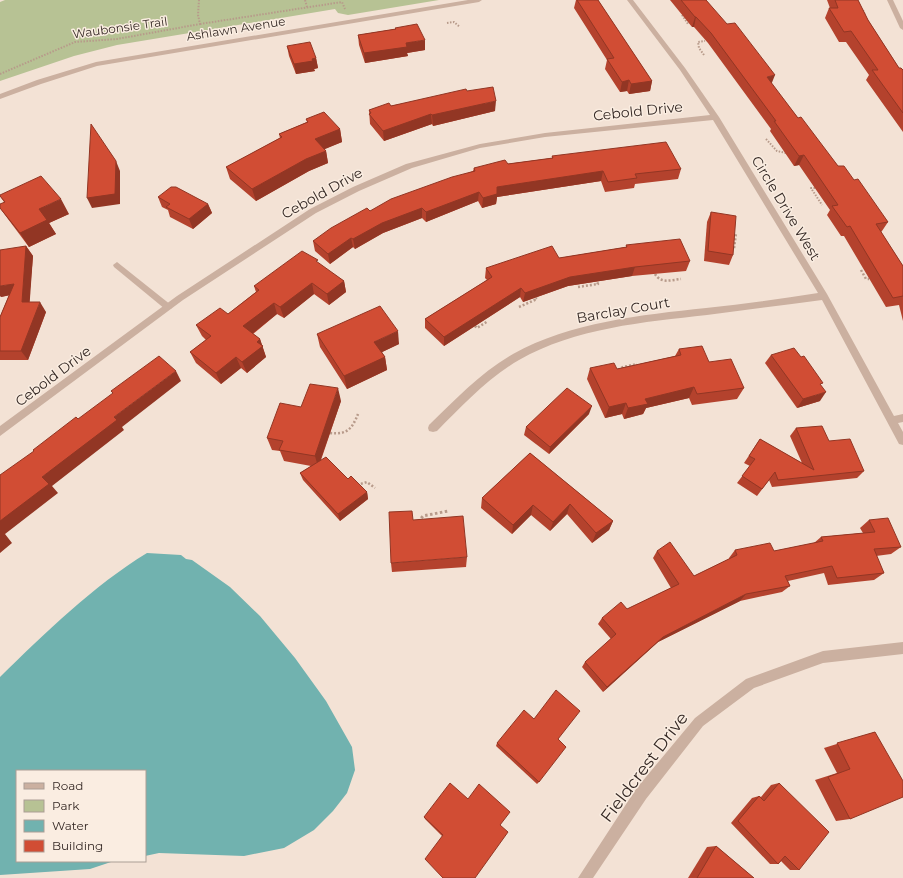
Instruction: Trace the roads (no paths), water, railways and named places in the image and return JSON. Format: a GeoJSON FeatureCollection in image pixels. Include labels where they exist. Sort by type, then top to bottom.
{"type":"FeatureCollection","features":[{"type":"Feature","properties":{"kind":"street","name":"Ashlawn Avenue"},"geometry":{"type":"LineString","coordinates":[[0,97],[39,82],[96,64],[479,0]]}},
{"type":"Feature","properties":{"kind":"street","name":"Circle Drive West"},"geometry":{"type":"LineString","coordinates":[[630,0],[683,69],[715,117],[824,296],[893,420],[903,441]]}},
{"type":"Feature","properties":{"kind":"street"},"geometry":{"type":"LineString","coordinates":[[890,0],[903,28]]}},
{"type":"Feature","properties":{"kind":"street","name":"Cebold Drive"},"geometry":{"type":"LineString","coordinates":[[0,432],[168,307],[313,212],[356,189],[409,166],[480,146],[545,135],[715,117]]}},
{"type":"Feature","properties":{"kind":"street"},"geometry":{"type":"LineString","coordinates":[[117,265],[168,307]]}},
{"type":"Feature","properties":{"kind":"street","name":"Barclay Court"},"geometry":{"type":"LineString","coordinates":[[433,428],[479,384],[515,358],[536,347],[573,333],[621,322],[824,296]]}},
{"type":"Feature","properties":{"kind":"street"},"geometry":{"type":"LineString","coordinates":[[893,420],[903,418]]}},
{"type":"Feature","properties":{"kind":"street","name":"Fieldcrest Drive"},"geometry":{"type":"LineString","coordinates":[[585,878],[641,794],[699,722],[750,683],[823,656],[903,648]]}},
{"type":"Feature","properties":{"kind":"water"},"geometry":{"type":"Polygon","coordinates":[[[147,553],[181,555],[186,559],[192,560],[230,587],[260,616],[295,658],[326,701],[352,747],[355,770],[347,793],[333,811],[314,830],[284,848],[244,856],[159,853],[146,856],[146,770],[16,770],[16,862],[111,862],[90,869],[0,875],[0,677],[70,611],[127,566],[147,553]]]}}]}
